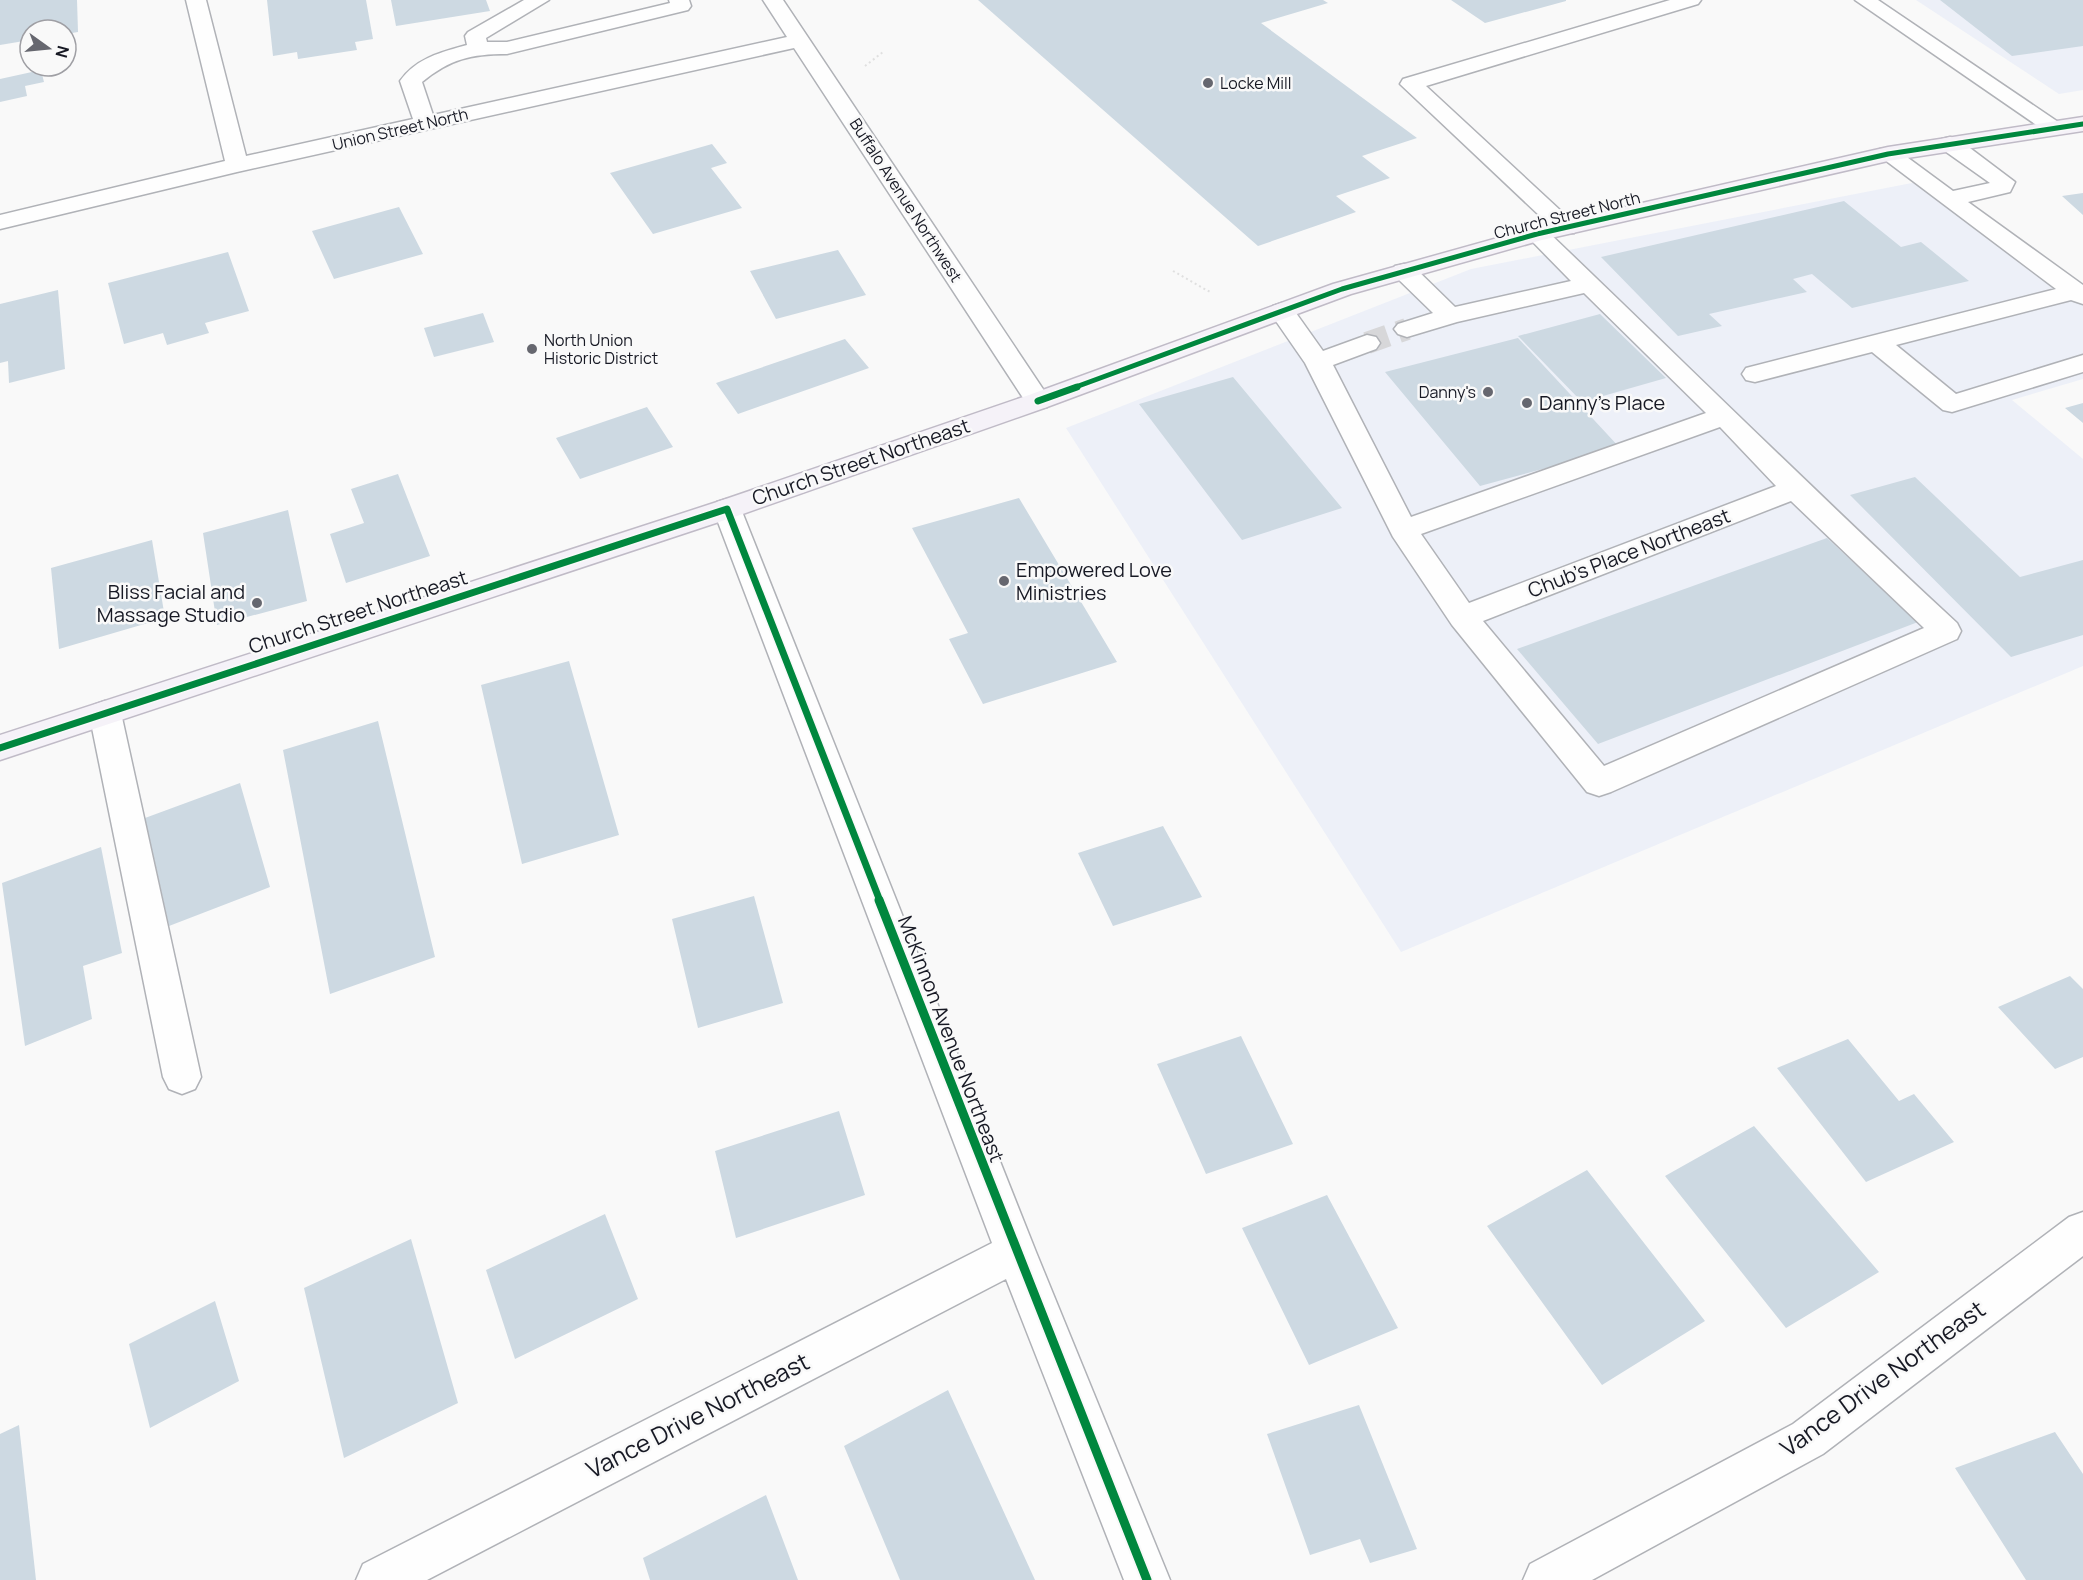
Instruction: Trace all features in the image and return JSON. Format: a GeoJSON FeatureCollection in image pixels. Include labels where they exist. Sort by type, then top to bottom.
{"type":"FeatureCollection","features":[{"type":"Feature","properties":{"kind":"main road","name":"Church Street North"},"geometry":{"type":"LineString","coordinates":[[1038,401],[1342,289],[1537,234],[1888,154],[2083,124]]}},
{"type":"Feature","properties":{"kind":"main road","name":"Church Street Northeast"},"geometry":{"type":"LineString","coordinates":[[0,748],[727,509],[1038,401]]}},
{"type":"Feature","properties":{"kind":"street"},"geometry":{"type":"LineString","coordinates":[[196,0],[237,165]]}},
{"type":"Feature","properties":{"kind":"street"},"geometry":{"type":"LineString","coordinates":[[478,48],[475,36],[539,0]]}},
{"type":"Feature","properties":{"kind":"street"},"geometry":{"type":"LineString","coordinates":[[425,123],[411,81],[435,61],[478,48],[507,48],[681,6],[679,0]]}},
{"type":"Feature","properties":{"kind":"street","name":"Buffalo Avenue Northwest"},"geometry":{"type":"LineString","coordinates":[[773,0],[801,39],[1038,401]]}},
{"type":"Feature","properties":{"kind":"street"},"geometry":{"type":"LineString","coordinates":[[1566,228],[1411,84],[1691,0]]}},
{"type":"Feature","properties":{"kind":"street"},"geometry":{"type":"LineString","coordinates":[[1865,0],[2056,128]]}},
{"type":"Feature","properties":{"kind":"street","name":"Union Street North"},"geometry":{"type":"LineString","coordinates":[[0,222],[237,165],[801,39]]}},
{"type":"Feature","properties":{"kind":"street"},"geometry":{"type":"LineString","coordinates":[[1950,144],[2004,182],[2002,187],[1950,199]]}},
{"type":"Feature","properties":{"kind":"street"},"geometry":{"type":"LineString","coordinates":[[1888,154],[2079,294]]}},
{"type":"Feature","properties":{"kind":"street"},"geometry":{"type":"LineString","coordinates":[[1282,311],[1318,362],[1403,530],[1463,617],[1599,783],[1946,631],[1795,489],[1725,416],[1537,234]]}},
{"type":"Feature","properties":{"kind":"street"},"geometry":{"type":"LineString","coordinates":[[1404,271],[1449,316]]}},
{"type":"Feature","properties":{"kind":"street"},"geometry":{"type":"LineString","coordinates":[[1407,329],[1449,316],[1590,284]]}},
{"type":"Feature","properties":{"kind":"street"},"geometry":{"type":"LineString","coordinates":[[1755,374],[2079,294]]}},
{"type":"Feature","properties":{"kind":"street"},"geometry":{"type":"LineString","coordinates":[[1318,362],[1367,343]]}},
{"type":"Feature","properties":{"kind":"street"},"geometry":{"type":"LineString","coordinates":[[1877,343],[1952,404],[2083,363]]}},
{"type":"Feature","properties":{"kind":"street"},"geometry":{"type":"LineString","coordinates":[[1403,530],[1725,416]]}},
{"type":"Feature","properties":{"kind":"street","name":"Chub's Place Northeast"},"geometry":{"type":"LineString","coordinates":[[1463,617],[1795,489]]}},
{"type":"Feature","properties":{"kind":"street","name":"McKinnon Avenue Northeast"},"geometry":{"type":"LineString","coordinates":[[727,509],[1016,1251],[1147,1580]]}},
{"type":"Feature","properties":{"kind":"street"},"geometry":{"type":"LineString","coordinates":[[105,713],[182,1077]]}},
{"type":"Feature","properties":{"kind":"street","name":"Vance Drive Northeast"},"geometry":{"type":"LineString","coordinates":[[1546,1580],[1808,1439],[2083,1231]]}},
{"type":"Feature","properties":{"kind":"street","name":"Vance Drive Northeast"},"geometry":{"type":"LineString","coordinates":[[379,1580],[1016,1251]]}},
{"type":"Feature","properties":{"kind":"path"},"geometry":{"type":"LineString","coordinates":[[862,69],[883,52]]}},
{"type":"Feature","properties":{"kind":"path"},"geometry":{"type":"LineString","coordinates":[[1173,271],[1210,292]]}},
{"type":"Feature","properties":{"kind":"shaded area"},"geometry":{"type":"Polygon","coordinates":[[[1916,0],[2083,0],[2083,90],[2059,94],[1916,0]]]}},
{"type":"Feature","properties":{"kind":"shaded area"},"geometry":{"type":"Polygon","coordinates":[[[1917,182],[2083,305],[2083,379],[2012,400],[2083,459],[2083,666],[1401,952],[1066,428],[1471,269],[1917,182]]]}},
{"type":"Feature","properties":{"kind":"building"},"geometry":{"type":"Polygon","coordinates":[[[0,0],[77,0],[78,18],[18,18],[18,42],[0,45],[0,0]]]}},
{"type":"Feature","properties":{"kind":"building"},"geometry":{"type":"Polygon","coordinates":[[[267,0],[366,0],[373,39],[355,42],[357,50],[298,59],[297,52],[273,56],[267,0]]]}},
{"type":"Feature","properties":{"kind":"building"},"geometry":{"type":"Polygon","coordinates":[[[391,0],[486,0],[490,11],[396,26],[391,0]]]}},
{"type":"Feature","properties":{"kind":"building","name":"Locke Mill"},"geometry":{"type":"Polygon","coordinates":[[[978,0],[1323,0],[1328,3],[1261,23],[1417,138],[1362,156],[1390,178],[1336,196],[1356,212],[1258,246],[978,0]]]}},
{"type":"Feature","properties":{"kind":"building"},"geometry":{"type":"Polygon","coordinates":[[[1451,0],[1566,0],[1566,1],[1485,23],[1451,0]]]}},
{"type":"Feature","properties":{"kind":"building"},"geometry":{"type":"Polygon","coordinates":[[[1940,0],[2083,0],[2083,46],[2012,56],[1940,0]]]}},
{"type":"Feature","properties":{"kind":"building"},"geometry":{"type":"Polygon","coordinates":[[[18,75],[18,78],[43,78],[44,82],[25,86],[27,96],[0,102],[0,79],[18,75]]]}},
{"type":"Feature","properties":{"kind":"building"},"geometry":{"type":"Polygon","coordinates":[[[712,144],[727,163],[711,168],[742,208],[653,234],[610,173],[712,144]]]}},
{"type":"Feature","properties":{"kind":"building"},"geometry":{"type":"Polygon","coordinates":[[[2083,193],[2083,215],[2062,196],[2083,193]]]}},
{"type":"Feature","properties":{"kind":"building"},"geometry":{"type":"Polygon","coordinates":[[[1844,201],[1901,247],[1921,242],[1969,281],[1852,308],[1812,274],[1793,279],[1807,292],[1709,314],[1722,326],[1678,336],[1601,257],[1844,201]]]}},
{"type":"Feature","properties":{"kind":"building"},"geometry":{"type":"Polygon","coordinates":[[[399,207],[423,254],[334,279],[312,231],[399,207]]]}},
{"type":"Feature","properties":{"kind":"building"},"geometry":{"type":"Polygon","coordinates":[[[838,250],[866,295],[776,319],[750,271],[838,250]]]}},
{"type":"Feature","properties":{"kind":"building"},"geometry":{"type":"Polygon","coordinates":[[[228,252],[249,311],[205,323],[209,333],[167,345],[163,333],[124,344],[108,283],[228,252]]]}},
{"type":"Feature","properties":{"kind":"building"},"geometry":{"type":"Polygon","coordinates":[[[58,290],[65,369],[9,383],[8,361],[0,363],[0,304],[58,290]]]}},
{"type":"Feature","properties":{"kind":"building"},"geometry":{"type":"Polygon","coordinates":[[[483,313],[494,342],[434,357],[424,328],[483,313]]]}},
{"type":"Feature","properties":{"kind":"building"},"geometry":{"type":"Polygon","coordinates":[[[1600,314],[1666,378],[1582,402],[1518,336],[1600,314]]]}},
{"type":"Feature","properties":{"kind":"building"},"geometry":{"type":"Polygon","coordinates":[[[1518,338],[1620,448],[1480,486],[1385,372],[1518,338]]]}},
{"type":"Feature","properties":{"kind":"building"},"geometry":{"type":"Polygon","coordinates":[[[845,339],[869,368],[738,414],[716,383],[845,339]]]}},
{"type":"Feature","properties":{"kind":"building"},"geometry":{"type":"Polygon","coordinates":[[[1233,377],[1342,508],[1242,540],[1139,404],[1233,377]]]}},
{"type":"Feature","properties":{"kind":"building"},"geometry":{"type":"Polygon","coordinates":[[[2083,403],[2083,423],[2065,408],[2083,403]]]}},
{"type":"Feature","properties":{"kind":"building"},"geometry":{"type":"Polygon","coordinates":[[[647,407],[673,447],[580,479],[556,438],[647,407]]]}},
{"type":"Feature","properties":{"kind":"building"},"geometry":{"type":"Polygon","coordinates":[[[398,474],[430,556],[346,583],[330,534],[364,523],[351,489],[398,474]]]}},
{"type":"Feature","properties":{"kind":"building"},"geometry":{"type":"Polygon","coordinates":[[[1915,477],[2020,577],[2083,560],[2083,635],[2011,657],[1850,495],[1915,477]]]}},
{"type":"Feature","properties":{"kind":"building","name":"Empowered Love Ministries"},"geometry":{"type":"Polygon","coordinates":[[[1019,498],[1117,662],[983,704],[949,639],[968,633],[912,528],[1019,498]]]}},
{"type":"Feature","properties":{"kind":"building"},"geometry":{"type":"Polygon","coordinates":[[[288,510],[307,601],[217,625],[203,533],[288,510]]]}},
{"type":"Feature","properties":{"kind":"building"},"geometry":{"type":"Polygon","coordinates":[[[1827,538],[1918,622],[1598,744],[1517,649],[1827,538]]]}},
{"type":"Feature","properties":{"kind":"building"},"geometry":{"type":"Polygon","coordinates":[[[152,540],[165,618],[59,649],[51,568],[152,540]]]}},
{"type":"Feature","properties":{"kind":"building"},"geometry":{"type":"Polygon","coordinates":[[[569,661],[619,835],[522,864],[481,685],[569,661]]]}},
{"type":"Feature","properties":{"kind":"building"},"geometry":{"type":"Polygon","coordinates":[[[378,721],[435,957],[330,994],[283,750],[378,721]]]}},
{"type":"Feature","properties":{"kind":"building"},"geometry":{"type":"Polygon","coordinates":[[[240,783],[270,887],[169,926],[145,818],[240,783]]]}},
{"type":"Feature","properties":{"kind":"building"},"geometry":{"type":"Polygon","coordinates":[[[1163,826],[1202,897],[1113,926],[1078,853],[1163,826]]]}},
{"type":"Feature","properties":{"kind":"building"},"geometry":{"type":"Polygon","coordinates":[[[101,847],[122,953],[83,966],[92,1019],[25,1046],[2,883],[101,847]]]}},
{"type":"Feature","properties":{"kind":"building"},"geometry":{"type":"Polygon","coordinates":[[[754,896],[783,1003],[698,1028],[672,919],[754,896]]]}},
{"type":"Feature","properties":{"kind":"building"},"geometry":{"type":"Polygon","coordinates":[[[2070,976],[2083,989],[2083,1057],[2055,1069],[1998,1007],[2070,976]]]}},
{"type":"Feature","properties":{"kind":"building"},"geometry":{"type":"Polygon","coordinates":[[[1241,1036],[1293,1144],[1206,1174],[1157,1064],[1241,1036]]]}},
{"type":"Feature","properties":{"kind":"building"},"geometry":{"type":"Polygon","coordinates":[[[1848,1039],[1899,1101],[1914,1094],[1954,1142],[1866,1182],[1777,1068],[1848,1039]]]}},
{"type":"Feature","properties":{"kind":"building"},"geometry":{"type":"Polygon","coordinates":[[[839,1111],[865,1195],[736,1238],[715,1151],[839,1111]]]}},
{"type":"Feature","properties":{"kind":"building"},"geometry":{"type":"Polygon","coordinates":[[[1754,1126],[1879,1272],[1786,1328],[1665,1176],[1754,1126]]]}},
{"type":"Feature","properties":{"kind":"building"},"geometry":{"type":"Polygon","coordinates":[[[1587,1170],[1705,1321],[1602,1385],[1487,1226],[1587,1170]]]}},
{"type":"Feature","properties":{"kind":"building"},"geometry":{"type":"Polygon","coordinates":[[[1327,1195],[1398,1328],[1309,1365],[1242,1228],[1327,1195]]]}},
{"type":"Feature","properties":{"kind":"building"},"geometry":{"type":"Polygon","coordinates":[[[605,1214],[638,1299],[515,1359],[486,1270],[605,1214]]]}},
{"type":"Feature","properties":{"kind":"building"},"geometry":{"type":"Polygon","coordinates":[[[411,1239],[458,1403],[344,1458],[304,1288],[411,1239]]]}},
{"type":"Feature","properties":{"kind":"building"},"geometry":{"type":"Polygon","coordinates":[[[215,1301],[239,1381],[150,1428],[129,1344],[215,1301]]]}},
{"type":"Feature","properties":{"kind":"building"},"geometry":{"type":"Polygon","coordinates":[[[948,1390],[1035,1580],[900,1580],[844,1446],[948,1390]]]}},
{"type":"Feature","properties":{"kind":"building"},"geometry":{"type":"Polygon","coordinates":[[[1359,1405],[1417,1549],[1370,1563],[1360,1539],[1310,1555],[1267,1434],[1359,1405]]]}},
{"type":"Feature","properties":{"kind":"building"},"geometry":{"type":"Polygon","coordinates":[[[19,1425],[36,1580],[0,1580],[0,1434],[19,1425]]]}},
{"type":"Feature","properties":{"kind":"building"},"geometry":{"type":"Polygon","coordinates":[[[2055,1432],[2083,1474],[2083,1580],[2026,1580],[1955,1468],[2055,1432]]]}},
{"type":"Feature","properties":{"kind":"building"},"geometry":{"type":"Polygon","coordinates":[[[766,1495],[798,1580],[650,1580],[643,1558],[766,1495]]]}},
{"type":"Feature","properties":{"kind":"tunnel"},"geometry":{"type":"LineString","coordinates":[[1367,343],[1407,329]]}},
{"type":"Feature","properties":{"kind":"cycle path"},"geometry":{"type":"LineString","coordinates":[[1038,401],[1342,289],[1537,234],[1888,154],[2083,124]]}},
{"type":"Feature","properties":{"kind":"cycle path"},"geometry":{"type":"LineString","coordinates":[[0,748],[727,509],[1016,1252],[1147,1580]]}},
{"type":"Feature","properties":{"kind":"place","name":"Locke Mill"},"geometry":{"type":"Point","coordinates":[1208,83]}},
{"type":"Feature","properties":{"kind":"place","name":"North Union Historic District"},"geometry":{"type":"Point","coordinates":[532,349]}},
{"type":"Feature","properties":{"kind":"place","name":"Danny's"},"geometry":{"type":"Point","coordinates":[1488,392]}},
{"type":"Feature","properties":{"kind":"place","name":"Danny's Place"},"geometry":{"type":"Point","coordinates":[1527,403]}},
{"type":"Feature","properties":{"kind":"place","name":"Empowered Love Ministries"},"geometry":{"type":"Point","coordinates":[1004,581]}},
{"type":"Feature","properties":{"kind":"place","name":"Bliss Facial and Massage Studio"},"geometry":{"type":"Point","coordinates":[257,603]}}]}
